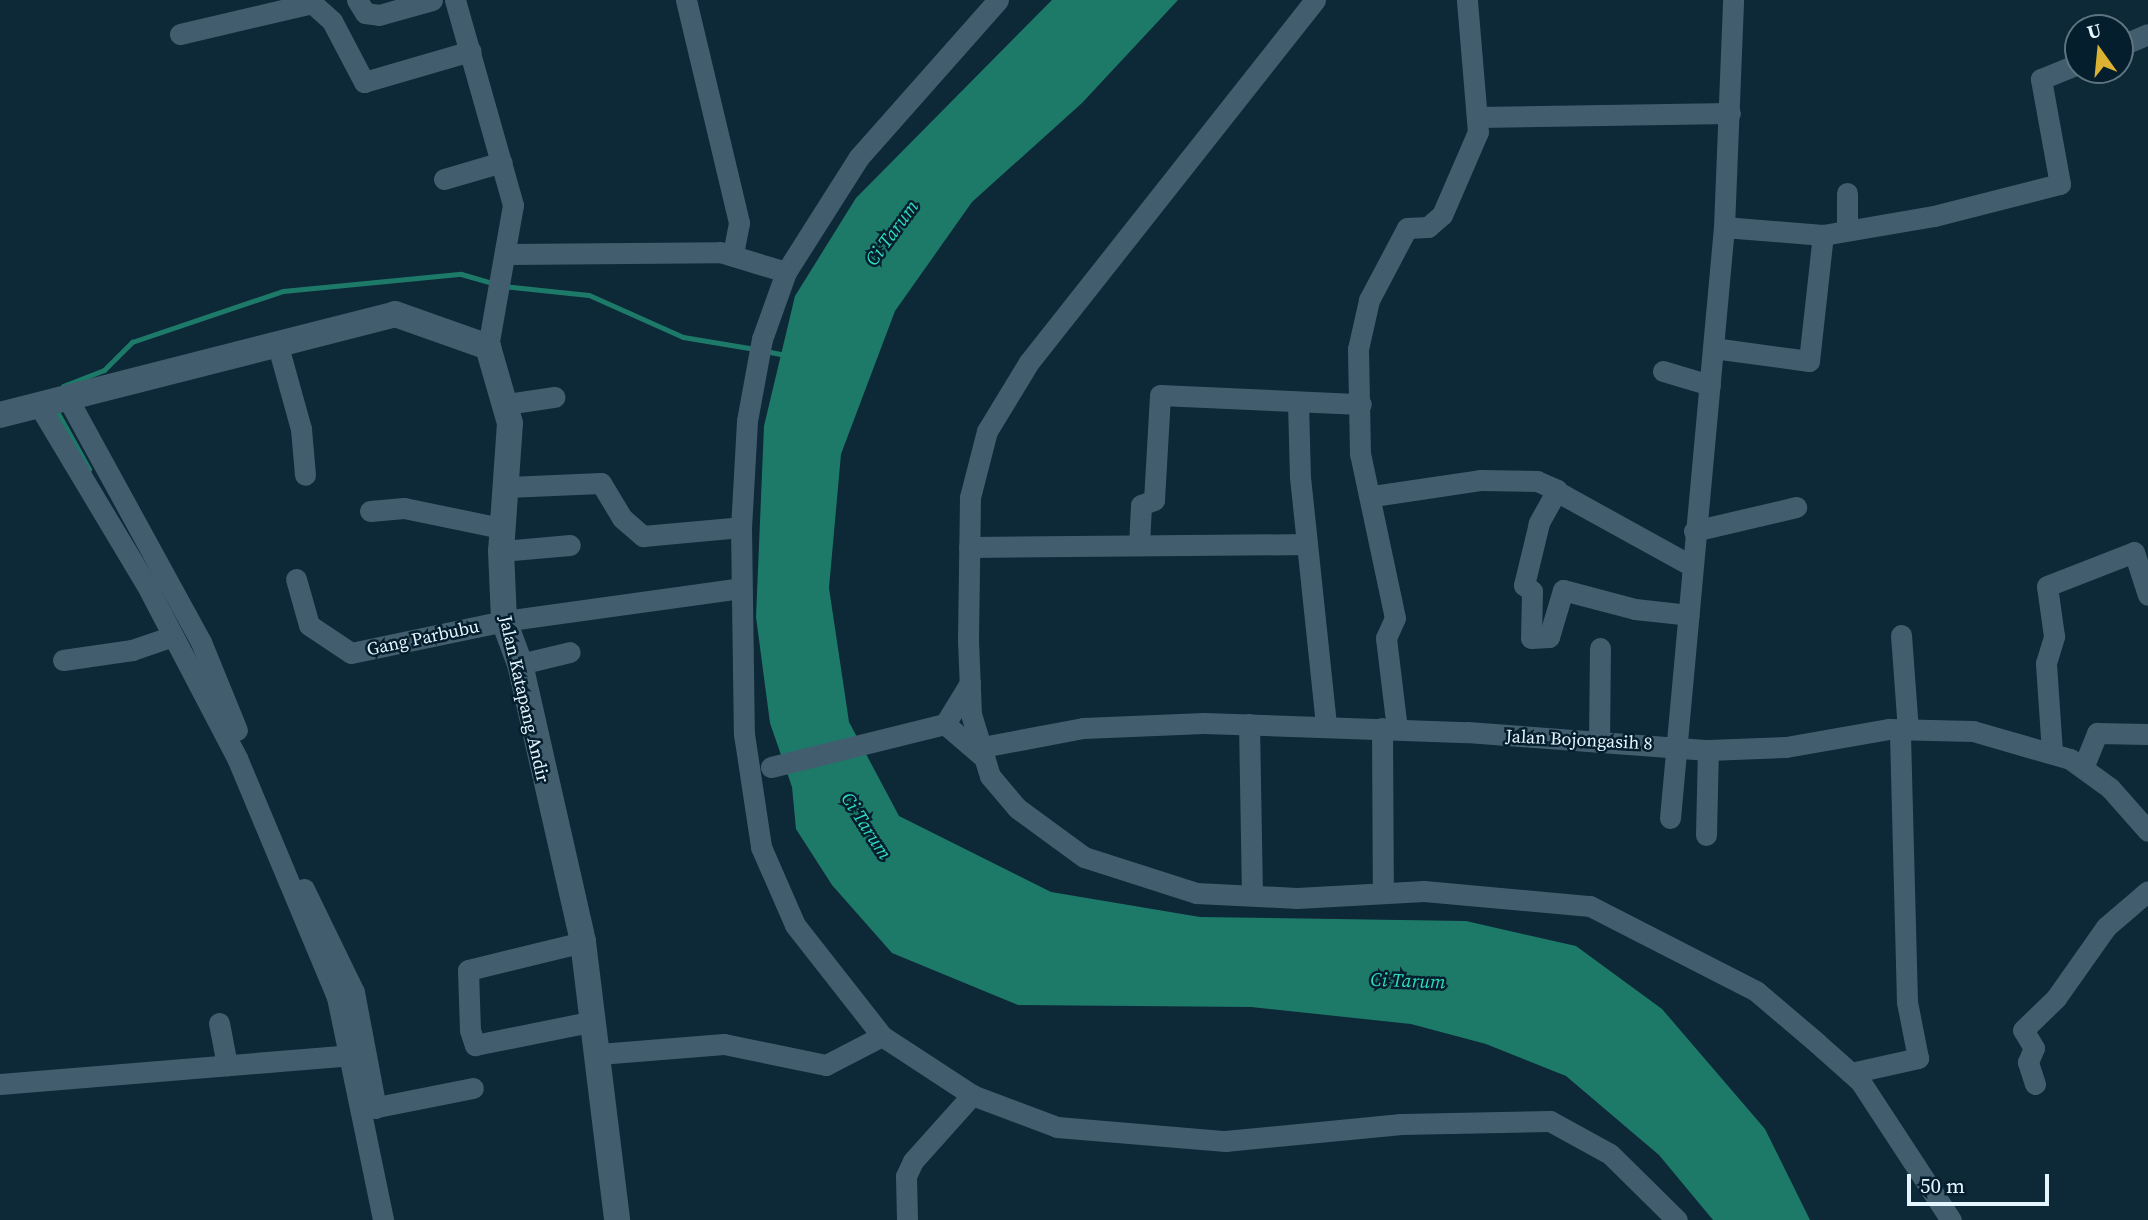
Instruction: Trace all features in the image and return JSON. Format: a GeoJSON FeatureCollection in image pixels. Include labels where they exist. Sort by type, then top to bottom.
{"type":"FeatureCollection","features":[{"type":"Feature","properties":{"kind":"street"},"geometry":{"type":"LineString","coordinates":[[357,0],[365,13],[379,15],[432,0]]}},
{"type":"Feature","properties":{"kind":"street"},"geometry":{"type":"LineString","coordinates":[[0,415],[403,313],[488,347],[494,306],[507,254],[513,205],[455,0]]}},
{"type":"Feature","properties":{"kind":"street"},"geometry":{"type":"LineString","coordinates":[[686,0],[739,223],[733,255]]}},
{"type":"Feature","properties":{"kind":"street"},"geometry":{"type":"LineString","coordinates":[[979,752],[970,683],[969,547],[974,468],[1015,384],[1315,0]]}},
{"type":"Feature","properties":{"kind":"street"},"geometry":{"type":"LineString","coordinates":[[1383,893],[1389,729],[1386,638],[1395,618],[1373,496],[1360,454],[1358,349],[1369,300],[1407,228],[1428,227],[1442,215],[1463,177],[1478,132],[1467,0]]}},
{"type":"Feature","properties":{"kind":"street"},"geometry":{"type":"LineString","coordinates":[[1670,818],[1673,745],[1689,615],[1694,531],[1724,227],[1733,0]]}},
{"type":"Feature","properties":{"kind":"street"},"geometry":{"type":"LineString","coordinates":[[180,34],[312,2],[332,21],[364,82],[471,51]]}},
{"type":"Feature","properties":{"kind":"street"},"geometry":{"type":"LineString","coordinates":[[991,3],[859,157],[786,272],[761,348],[741,527],[744,734],[761,847],[795,925],[881,1036],[972,1095],[1057,1127],[1216,1141],[1401,1124],[1550,1121],[1610,1154],[1677,1220]]}},
{"type":"Feature","properties":{"kind":"street"},"geometry":{"type":"LineString","coordinates":[[1724,227],[1823,235],[1934,216],[2060,184],[2041,79],[2064,70]]}},
{"type":"Feature","properties":{"kind":"street"},"geometry":{"type":"LineString","coordinates":[[1477,117],[1730,113]]}},
{"type":"Feature","properties":{"kind":"street"},"geometry":{"type":"LineString","coordinates":[[444,179],[502,162]]}},
{"type":"Feature","properties":{"kind":"street"},"geometry":{"type":"LineString","coordinates":[[1847,193],[1847,229]]}},
{"type":"Feature","properties":{"kind":"street"},"geometry":{"type":"LineString","coordinates":[[1713,348],[1809,361],[1823,235]]}},
{"type":"Feature","properties":{"kind":"street"},"geometry":{"type":"LineString","coordinates":[[507,254],[733,255],[786,272]]}},
{"type":"Feature","properties":{"kind":"street"},"geometry":{"type":"LineString","coordinates":[[278,346],[301,429],[305,475]]}},
{"type":"Feature","properties":{"kind":"street","name":"Jalan Katapang Andir"},"geometry":{"type":"LineString","coordinates":[[488,347],[506,404],[501,540],[504,621],[520,664],[583,942],[599,1054],[617,1220]]}},
{"type":"Feature","properties":{"kind":"street"},"geometry":{"type":"LineString","coordinates":[[1663,371],[1710,385]]}},
{"type":"Feature","properties":{"kind":"street"},"geometry":{"type":"LineString","coordinates":[[1139,545],[1141,505],[1154,500],[1160,395],[1361,404]]}},
{"type":"Feature","properties":{"kind":"street"},"geometry":{"type":"LineString","coordinates":[[506,404],[554,397]]}},
{"type":"Feature","properties":{"kind":"street"},"geometry":{"type":"LineString","coordinates":[[1298,402],[1307,544],[1326,726]]}},
{"type":"Feature","properties":{"kind":"street"},"geometry":{"type":"LineString","coordinates":[[52,403],[237,758],[337,997],[350,1055],[367,1109]]}},
{"type":"Feature","properties":{"kind":"street"},"geometry":{"type":"LineString","coordinates":[[52,403],[201,642],[289,857],[343,964],[383,1220]]}},
{"type":"Feature","properties":{"kind":"street"},"geometry":{"type":"LineString","coordinates":[[1373,496],[1480,480],[1537,481],[1692,566]]}},
{"type":"Feature","properties":{"kind":"street"},"geometry":{"type":"LineString","coordinates":[[505,487],[601,483],[622,518],[643,536],[741,527]]}},
{"type":"Feature","properties":{"kind":"street"},"geometry":{"type":"LineString","coordinates":[[1556,491],[1539,523],[1524,584],[1532,591],[1528,637],[1549,637],[1563,590],[1689,615]]}},
{"type":"Feature","properties":{"kind":"street"},"geometry":{"type":"LineString","coordinates":[[1694,531],[1796,507]]}},
{"type":"Feature","properties":{"kind":"street"},"geometry":{"type":"LineString","coordinates":[[370,510],[404,508],[501,540],[570,545]]}},
{"type":"Feature","properties":{"kind":"street"},"geometry":{"type":"LineString","coordinates":[[969,547],[1307,544]]}},
{"type":"Feature","properties":{"kind":"street"},"geometry":{"type":"LineString","coordinates":[[2052,752],[2046,663],[2054,636],[2047,586],[2134,552],[2148,595]]}},
{"type":"Feature","properties":{"kind":"street","name":"Gang Parbubu"},"geometry":{"type":"LineString","coordinates":[[296,579],[309,625],[351,653],[504,621],[741,588]]}},
{"type":"Feature","properties":{"kind":"street"},"geometry":{"type":"LineString","coordinates":[[1852,1073],[1918,1058],[1907,1002],[1901,635]]}},
{"type":"Feature","properties":{"kind":"street"},"geometry":{"type":"LineString","coordinates":[[63,660],[132,650],[173,636]]}},
{"type":"Feature","properties":{"kind":"street"},"geometry":{"type":"LineString","coordinates":[[1600,648],[1600,742]]}},
{"type":"Feature","properties":{"kind":"street"},"geometry":{"type":"LineString","coordinates":[[520,664],[570,652]]}},
{"type":"Feature","properties":{"kind":"street"},"geometry":{"type":"LineString","coordinates":[[771,767],[944,724],[970,683]]}},
{"type":"Feature","properties":{"kind":"street"},"geometry":{"type":"LineString","coordinates":[[944,724],[979,752],[1017,807],[1084,857],[1196,893],[1383,893],[1590,906],[1756,991],[1852,1073],[1951,1220]]}},
{"type":"Feature","properties":{"kind":"street"},"geometry":{"type":"LineString","coordinates":[[1249,724],[1252,895]]}},
{"type":"Feature","properties":{"kind":"street","name":"Jalan Bojongasih 8"},"geometry":{"type":"LineString","coordinates":[[979,752],[1083,729],[1249,724],[1673,745],[1708,750],[1786,747],[1904,730],[1973,731],[2052,752],[2083,768],[2146,823]]}},
{"type":"Feature","properties":{"kind":"street"},"geometry":{"type":"LineString","coordinates":[[2083,768],[2097,733],[2148,734]]}},
{"type":"Feature","properties":{"kind":"street"},"geometry":{"type":"LineString","coordinates":[[744,734],[771,767]]}},
{"type":"Feature","properties":{"kind":"street"},"geometry":{"type":"LineString","coordinates":[[1706,835],[1708,750]]}},
{"type":"Feature","properties":{"kind":"street"},"geometry":{"type":"LineString","coordinates":[[755,810],[771,767]]}},
{"type":"Feature","properties":{"kind":"street"},"geometry":{"type":"LineString","coordinates":[[2035,1084],[2028,1062],[2034,1048],[2023,1030],[2056,998],[2106,928],[2148,891]]}},
{"type":"Feature","properties":{"kind":"street"},"geometry":{"type":"LineString","coordinates":[[583,942],[468,970],[470,1030],[475,1045],[594,1021]]}},
{"type":"Feature","properties":{"kind":"street"},"geometry":{"type":"LineString","coordinates":[[219,1023],[227,1065]]}},
{"type":"Feature","properties":{"kind":"street"},"geometry":{"type":"LineString","coordinates":[[599,1054],[723,1044],[826,1065],[881,1036]]}},
{"type":"Feature","properties":{"kind":"street"},"geometry":{"type":"LineString","coordinates":[[0,1084],[350,1055]]}},
{"type":"Feature","properties":{"kind":"street"},"geometry":{"type":"LineString","coordinates":[[367,1109],[473,1088]]}},
{"type":"Feature","properties":{"kind":"street"},"geometry":{"type":"LineString","coordinates":[[908,1220],[906,1176],[913,1161],[972,1095]]}},
{"type":"Feature","properties":{"kind":"water","name":"Ci Tarum"},"geometry":{"type":"Polygon","coordinates":[[[1052,0],[1178,0],[1082,103],[972,202],[895,311],[841,454],[829,588],[849,722],[899,816],[1051,892],[1200,917],[1466,921],[1576,946],[1662,1009],[1765,1129],[1810,1220],[1713,1220],[1659,1155],[1566,1076],[1486,1044],[1411,1024],[1251,1007],[1018,1005],[892,953],[832,885],[796,829],[792,787],[770,723],[756,617],[764,426],[795,296],[856,198],[1052,0]]]}},
{"type":"Feature","properties":{"kind":"waterway"},"geometry":{"type":"LineString","coordinates":[[63,386],[104,370],[132,342],[283,291],[461,274],[493,283]]}},
{"type":"Feature","properties":{"kind":"waterway"},"geometry":{"type":"LineString","coordinates":[[503,286],[589,295],[683,337],[755,349]]}},
{"type":"Feature","properties":{"kind":"waterway"},"geometry":{"type":"LineString","coordinates":[[765,351],[786,355]]}},
{"type":"Feature","properties":{"kind":"waterway"},"geometry":{"type":"LineString","coordinates":[[55,408],[89,469]]}}]}
